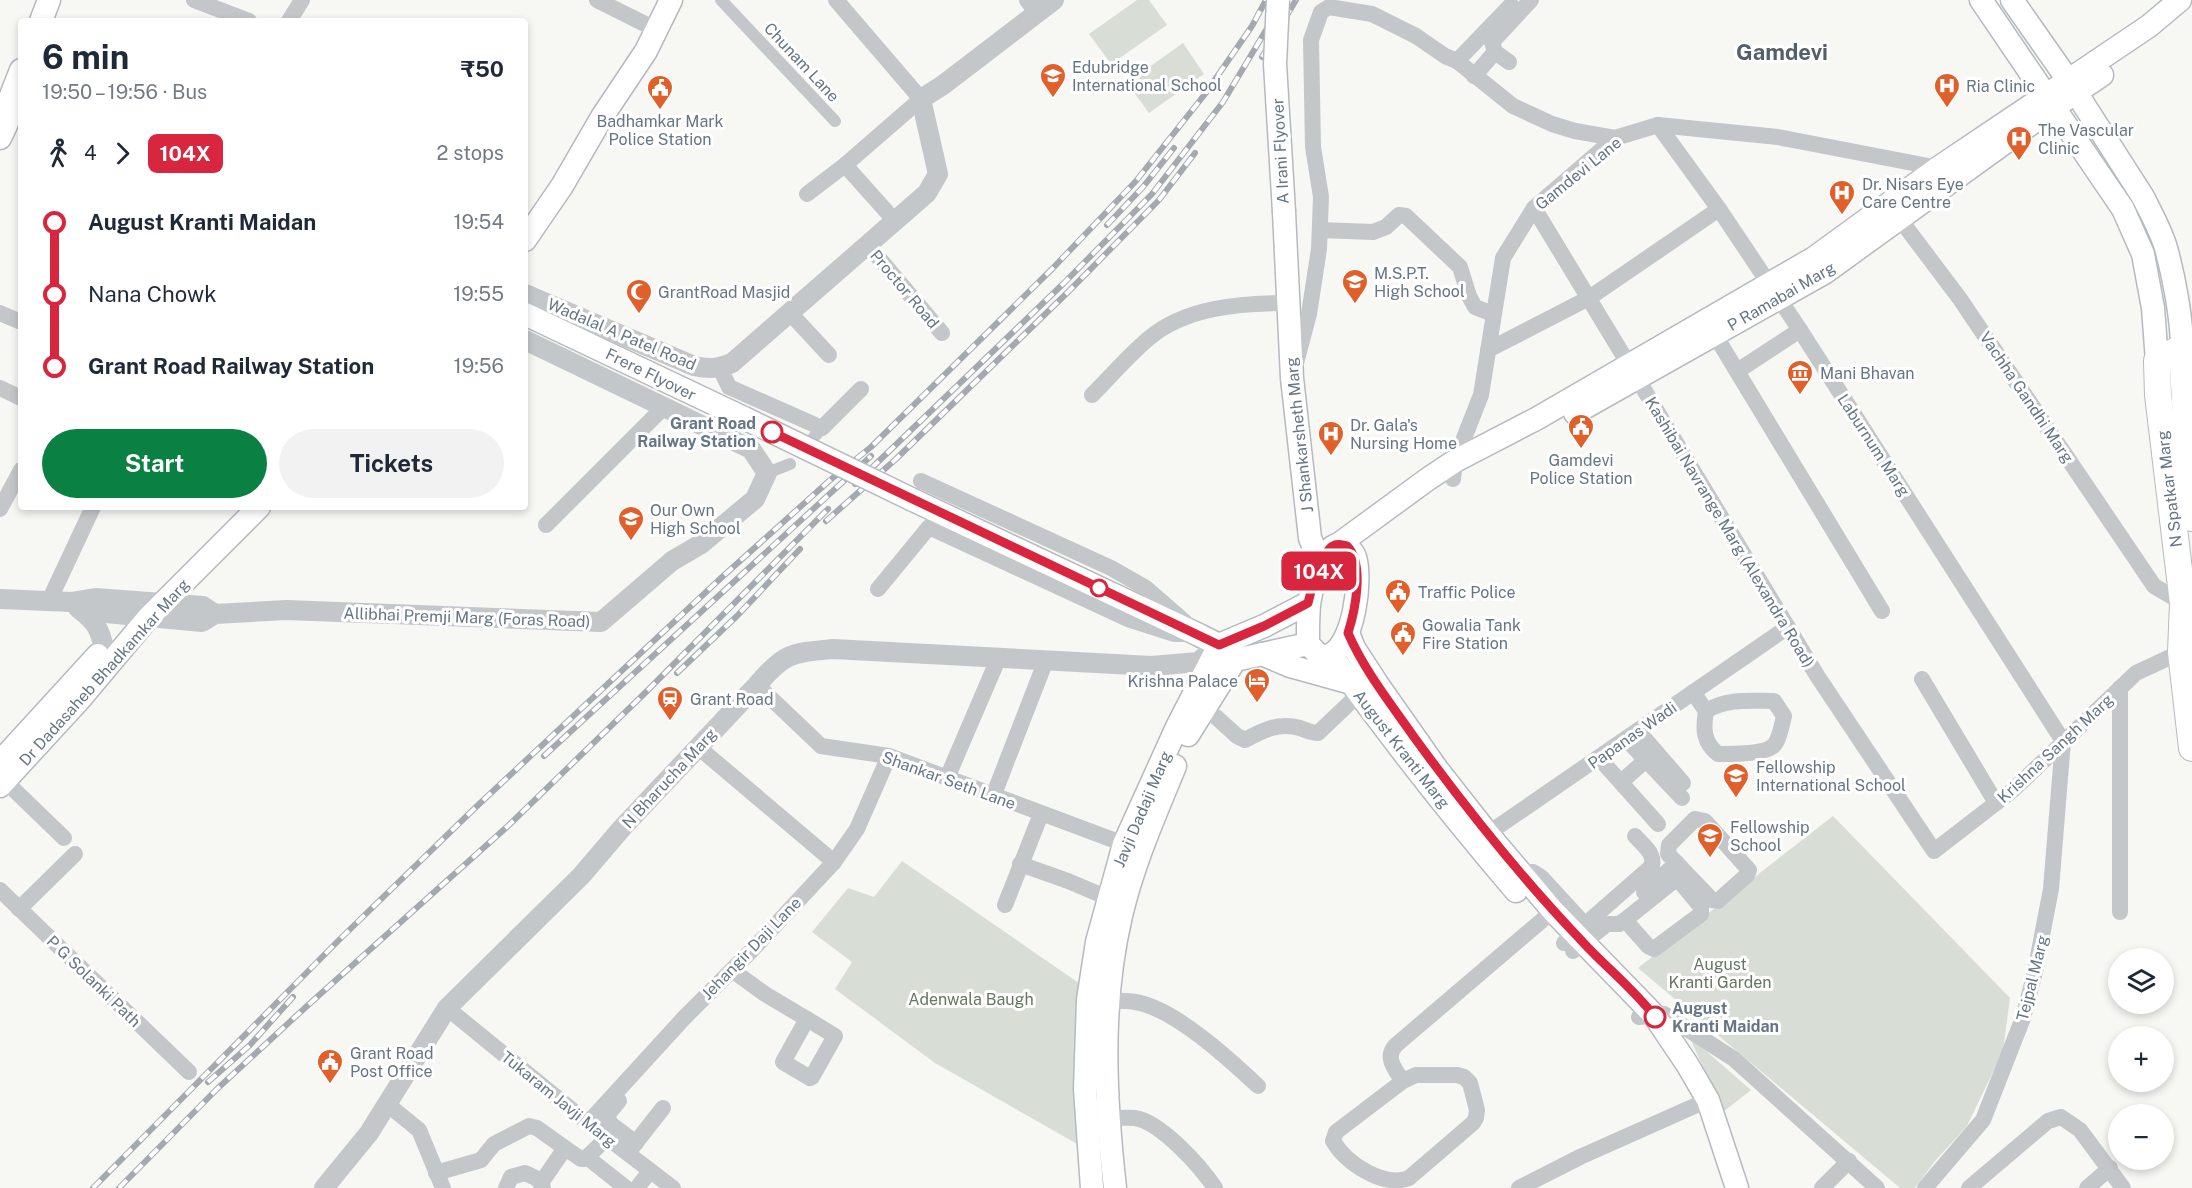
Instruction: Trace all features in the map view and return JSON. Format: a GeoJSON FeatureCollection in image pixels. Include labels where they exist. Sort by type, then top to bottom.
{"type":"FeatureCollection","features":[{"type":"Feature","properties":{"kind":"main road"},"geometry":{"type":"LineString","coordinates":[[42,18],[49,0]]}},
{"type":"Feature","properties":{"kind":"main road"},"geometry":{"type":"LineString","coordinates":[[528,209],[593,110],[657,0]]}},
{"type":"Feature","properties":{"kind":"main road"},"geometry":{"type":"LineString","coordinates":[[528,236],[562,186],[602,117],[646,51],[671,0]]}},
{"type":"Feature","properties":{"kind":"main road","name":"A Irani Flyover"},"geometry":{"type":"LineString","coordinates":[[1278,0],[1275,64],[1288,303]]}},
{"type":"Feature","properties":{"kind":"main road"},"geometry":{"type":"LineString","coordinates":[[1981,0],[2123,209],[2143,254],[2153,308],[2157,361],[2187,346]]}},
{"type":"Feature","properties":{"kind":"main road"},"geometry":{"type":"LineString","coordinates":[[2012,0],[2143,197],[2166,247],[2187,346],[2192,518]]}},
{"type":"Feature","properties":{"kind":"main road","name":"P Ramabai Marg"},"geometry":{"type":"LineString","coordinates":[[2153,31],[2180,0]]}},
{"type":"Feature","properties":{"kind":"main road","name":"P Ramabai Marg"},"geometry":{"type":"LineString","coordinates":[[1894,212],[1938,168],[2049,102],[2153,31],[2192,8]]}},
{"type":"Feature","properties":{"kind":"main road"},"geometry":{"type":"LineString","coordinates":[[0,138],[7,123],[11,86]]}},
{"type":"Feature","properties":{"kind":"main road","name":"P Ramabai Marg"},"geometry":{"type":"LineString","coordinates":[[1308,644],[1308,603],[1311,588],[1332,546],[1348,551],[1365,544],[1388,522],[1454,470],[1819,266],[1894,212],[1963,173],[2049,102]]}},
{"type":"Feature","properties":{"kind":"main road"},"geometry":{"type":"LineString","coordinates":[[2078,144],[2099,129]]}},
{"type":"Feature","properties":{"kind":"main road","name":"P Ramabai Marg"},"geometry":{"type":"LineString","coordinates":[[1632,372],[1715,335],[1774,291]]}},
{"type":"Feature","properties":{"kind":"main road","name":"J Shankarsheth Marg"},"geometry":{"type":"LineString","coordinates":[[1288,303],[1292,378],[1310,538],[1321,565]]}},
{"type":"Feature","properties":{"kind":"main road","name":"Frere Flyover"},"geometry":{"type":"LineString","coordinates":[[528,315],[744,418],[917,490],[1218,646]]}},
{"type":"Feature","properties":{"kind":"main road","name":"N Spatkar Marg"},"geometry":{"type":"LineString","coordinates":[[2157,361],[2172,598],[2187,652],[2192,748]]}},
{"type":"Feature","properties":{"kind":"main road"},"geometry":{"type":"LineString","coordinates":[[2158,394],[2188,378]]}},
{"type":"Feature","properties":{"kind":"main road","name":"Dr Dadasaheb Bhadkamkar Marg"},"geometry":{"type":"LineString","coordinates":[[3,766],[80,699],[148,610],[237,510]]}},
{"type":"Feature","properties":{"kind":"main road","name":"Dr Dadasaheb Bhadkamkar Marg"},"geometry":{"type":"LineString","coordinates":[[3,766],[104,649],[257,510]]}},
{"type":"Feature","properties":{"kind":"main road"},"geometry":{"type":"LineString","coordinates":[[1262,654],[1308,644],[1321,657],[1331,654],[1348,633],[1353,615],[1356,596],[1348,551]]}},
{"type":"Feature","properties":{"kind":"main road"},"geometry":{"type":"LineString","coordinates":[[1218,646],[1308,603]]}},
{"type":"Feature","properties":{"kind":"main road","name":"August Kranti Marg"},"geometry":{"type":"LineString","coordinates":[[1348,633],[1354,648],[1378,685],[1482,838]]}},
{"type":"Feature","properties":{"kind":"main road"},"geometry":{"type":"LineString","coordinates":[[1218,646],[1262,654],[1355,688]]}},
{"type":"Feature","properties":{"kind":"main road","name":"Javji Dadaji Marg"},"geometry":{"type":"LineString","coordinates":[[1116,902],[1124,844],[1177,727],[1218,646]]}},
{"type":"Feature","properties":{"kind":"main road","name":"Javji Dadaji Marg"},"geometry":{"type":"LineString","coordinates":[[1092,1188],[1097,1118],[1098,1001],[1103,966],[1097,942],[1139,852],[1189,734],[1218,646]]}},
{"type":"Feature","properties":{"kind":"main road","name":"August Kranti Marg"},"geometry":{"type":"LineString","coordinates":[[1331,654],[1355,688],[1511,874],[1548,916],[1576,939],[1647,1016],[1675,1070],[1701,1104],[1737,1188]]}},
{"type":"Feature","properties":{"kind":"main road","name":"August Kranti Marg"},"geometry":{"type":"LineString","coordinates":[[1701,1104],[1721,1188]]}},
{"type":"Feature","properties":{"kind":"main road","name":"Javji Dadaji Marg"},"geometry":{"type":"LineString","coordinates":[[1097,1118],[1115,1188]]}},
{"type":"Feature","properties":{"kind":"street"},"geometry":{"type":"LineString","coordinates":[[194,0],[241,18]]}},
{"type":"Feature","properties":{"kind":"street"},"geometry":{"type":"LineString","coordinates":[[292,18],[302,0]]}},
{"type":"Feature","properties":{"kind":"street"},"geometry":{"type":"LineString","coordinates":[[597,0],[645,24]]}},
{"type":"Feature","properties":{"kind":"street","name":"Chunam Lane"},"geometry":{"type":"LineString","coordinates":[[721,0],[834,121]]}},
{"type":"Feature","properties":{"kind":"street"},"geometry":{"type":"LineString","coordinates":[[836,0],[921,99],[938,174],[927,193],[732,363],[720,368],[729,387],[818,432],[861,389]]}},
{"type":"Feature","properties":{"kind":"street"},"geometry":{"type":"LineString","coordinates":[[807,194],[845,165],[921,99],[943,86],[1032,6],[1054,0]]}},
{"type":"Feature","properties":{"kind":"street"},"geometry":{"type":"LineString","coordinates":[[1457,61],[1516,0]]}},
{"type":"Feature","properties":{"kind":"street"},"geometry":{"type":"LineString","coordinates":[[1509,62],[1495,52],[1492,42],[1531,0]]}},
{"type":"Feature","properties":{"kind":"street"},"geometry":{"type":"LineString","coordinates":[[1292,378],[1310,314],[1319,249],[1321,197],[1313,147],[1310,71],[1311,40],[1322,12],[1329,7],[1372,14],[1416,36],[1445,56],[1457,61],[1513,106],[1552,124],[1575,131],[1615,138]]}},
{"type":"Feature","properties":{"kind":"street"},"geometry":{"type":"LineString","coordinates":[[1474,76],[1495,52]]}},
{"type":"Feature","properties":{"kind":"street","name":"Gamdevi Lane"},"geometry":{"type":"LineString","coordinates":[[1454,470],[1481,395],[1503,258],[1534,208],[1615,138],[1658,125],[1778,137],[1963,173]]}},
{"type":"Feature","properties":{"kind":"street","name":"Laburnum Marg"},"geometry":{"type":"LineString","coordinates":[[1658,125],[1800,330],[2063,741]]}},
{"type":"Feature","properties":{"kind":"street"},"geometry":{"type":"LineString","coordinates":[[845,165],[895,221]]}},
{"type":"Feature","properties":{"kind":"street","name":"Kashibai Navrange Marg (Alexandra Road)"},"geometry":{"type":"LineString","coordinates":[[1534,208],[1818,677],[1934,851]]}},
{"type":"Feature","properties":{"kind":"street"},"geometry":{"type":"LineString","coordinates":[[1488,350],[1589,298],[1719,210]]}},
{"type":"Feature","properties":{"kind":"street","name":"Vachha Gandhi Marg"},"geometry":{"type":"LineString","coordinates":[[1894,212],[1960,299],[2154,586],[2172,598]]}},
{"type":"Feature","properties":{"kind":"street"},"geometry":{"type":"LineString","coordinates":[[1320,230],[1373,232],[1386,227],[1399,216],[1406,216],[1460,267],[1475,307],[1493,314]]}},
{"type":"Feature","properties":{"kind":"street","name":"Proctor Road"},"geometry":{"type":"LineString","coordinates":[[867,244],[942,333]]}},
{"type":"Feature","properties":{"kind":"street","name":"Wadalal A Patel Road"},"geometry":{"type":"LineString","coordinates":[[528,295],[694,366],[707,369],[720,368]]}},
{"type":"Feature","properties":{"kind":"street"},"geometry":{"type":"LineString","coordinates":[[1092,395],[1149,338],[1188,315],[1246,303],[1288,303]]}},
{"type":"Feature","properties":{"kind":"street"},"geometry":{"type":"LineString","coordinates":[[789,312],[829,355]]}},
{"type":"Feature","properties":{"kind":"street"},"geometry":{"type":"LineString","coordinates":[[0,313],[18,321]]}},
{"type":"Feature","properties":{"kind":"street"},"geometry":{"type":"LineString","coordinates":[[1742,368],[1800,330]]}},
{"type":"Feature","properties":{"kind":"street"},"geometry":{"type":"LineString","coordinates":[[1715,335],[1882,610]]}},
{"type":"Feature","properties":{"kind":"street"},"geometry":{"type":"LineString","coordinates":[[528,341],[751,449],[767,474],[790,464]]}},
{"type":"Feature","properties":{"kind":"street"},"geometry":{"type":"LineString","coordinates":[[0,388],[18,397]]}},
{"type":"Feature","properties":{"kind":"street"},"geometry":{"type":"LineString","coordinates":[[546,525],[663,408]]}},
{"type":"Feature","properties":{"kind":"street","name":"Allibhai Premji Marg (Foras Road)"},"geometry":{"type":"LineString","coordinates":[[0,599],[71,602],[94,612],[148,610],[202,622],[215,614],[286,610],[601,622],[672,561],[701,544],[755,499],[767,474]]}},
{"type":"Feature","properties":{"kind":"street"},"geometry":{"type":"LineString","coordinates":[[0,509],[18,476]]}},
{"type":"Feature","properties":{"kind":"street"},"geometry":{"type":"LineString","coordinates":[[49,601],[92,510]]}},
{"type":"Feature","properties":{"kind":"street"},"geometry":{"type":"LineString","coordinates":[[878,589],[929,527],[1130,620],[1218,646]]}},
{"type":"Feature","properties":{"kind":"street"},"geometry":{"type":"LineString","coordinates":[[71,602],[93,620],[101,634],[104,649]]}},
{"type":"Feature","properties":{"kind":"street","name":"Papanas Wadi"},"geometry":{"type":"LineString","coordinates":[[1482,838],[1788,627]]}},
{"type":"Feature","properties":{"kind":"street","name":"N Bharucha Marg"},"geometry":{"type":"LineString","coordinates":[[324,1188],[369,1133],[447,1008],[581,876],[622,828],[758,685],[768,671],[792,654],[833,649],[1152,666],[1198,662],[1218,646]]}},
{"type":"Feature","properties":{"kind":"street","name":"Krishna Sangh Marg"},"geometry":{"type":"LineString","coordinates":[[1934,851],[2013,790],[2136,673],[2187,652]]}},
{"type":"Feature","properties":{"kind":"street"},"geometry":{"type":"LineString","coordinates":[[947,778],[999,657]]}},
{"type":"Feature","properties":{"kind":"street"},"geometry":{"type":"LineString","coordinates":[[994,794],[1046,660]]}},
{"type":"Feature","properties":{"kind":"street"},"geometry":{"type":"LineString","coordinates":[[1922,679],[1996,803]]}},
{"type":"Feature","properties":{"kind":"street","name":"Shankar Seth Lane"},"geometry":{"type":"LineString","coordinates":[[758,685],[821,746],[889,756],[1124,844]]}},
{"type":"Feature","properties":{"kind":"street"},"geometry":{"type":"LineString","coordinates":[[1216,717],[1237,736],[1245,740],[1261,730],[1277,725],[1292,726],[1318,733],[1355,688]]}},
{"type":"Feature","properties":{"kind":"street"},"geometry":{"type":"LineString","coordinates":[[2120,688],[2120,912]]}},
{"type":"Feature","properties":{"kind":"street"},"geometry":{"type":"LineString","coordinates":[[1693,692],[1706,711],[1704,734],[1711,748],[1718,754],[1760,752],[1771,748],[1776,744],[1784,716],[1774,701],[1735,701],[1706,711]]}},
{"type":"Feature","properties":{"kind":"street"},"geometry":{"type":"LineString","coordinates":[[1632,735],[1682,790],[1646,760],[1632,735]]}},
{"type":"Feature","properties":{"kind":"street","name":"Tejpal Marg"},"geometry":{"type":"LineString","coordinates":[[1925,1188],[1983,1120],[2023,1018],[2036,972],[2051,889],[2063,741]]}},
{"type":"Feature","properties":{"kind":"street"},"geometry":{"type":"LineString","coordinates":[[698,747],[834,862]]}},
{"type":"Feature","properties":{"kind":"street","name":"Jehangir Daji Lane"},"geometry":{"type":"LineString","coordinates":[[588,1123],[683,1019],[834,862],[857,829],[889,756]]}},
{"type":"Feature","properties":{"kind":"street"},"geometry":{"type":"LineString","coordinates":[[1599,758],[1658,824]]}},
{"type":"Feature","properties":{"kind":"street"},"geometry":{"type":"LineString","coordinates":[[1621,782],[1646,760]]}},
{"type":"Feature","properties":{"kind":"street"},"geometry":{"type":"LineString","coordinates":[[3,766],[64,838]]}},
{"type":"Feature","properties":{"kind":"street"},"geometry":{"type":"LineString","coordinates":[[1005,905],[1041,814]]}},
{"type":"Feature","properties":{"kind":"street"},"geometry":{"type":"LineString","coordinates":[[1699,819],[1705,821],[1748,866],[1749,872],[1716,901],[1712,900],[1677,863],[1668,854],[1669,845],[1691,821],[1699,819]]}},
{"type":"Feature","properties":{"kind":"street"},"geometry":{"type":"LineString","coordinates":[[1576,939],[1652,866],[1654,859],[1651,853],[1635,836]]}},
{"type":"Feature","properties":{"kind":"street"},"geometry":{"type":"LineString","coordinates":[[19,909],[75,854]]}},
{"type":"Feature","properties":{"kind":"street"},"geometry":{"type":"LineString","coordinates":[[1576,939],[1607,924],[1677,863]]}},
{"type":"Feature","properties":{"kind":"street"},"geometry":{"type":"LineString","coordinates":[[1020,864],[1068,881],[1116,902]]}},
{"type":"Feature","properties":{"kind":"street"},"geometry":{"type":"LineString","coordinates":[[1511,874],[1533,872],[1541,877],[1576,939]]}},
{"type":"Feature","properties":{"kind":"street"},"geometry":{"type":"LineString","coordinates":[[1607,924],[1619,924],[1671,883],[1677,881],[1702,911],[1654,949],[1648,946],[1625,920]]}},
{"type":"Feature","properties":{"kind":"street","name":"P G Solanki Path"},"geometry":{"type":"LineString","coordinates":[[0,890],[189,1072]]}},
{"type":"Feature","properties":{"kind":"street"},"geometry":{"type":"LineString","coordinates":[[1403,1082],[1390,1058],[1391,1050],[1548,916]]}},
{"type":"Feature","properties":{"kind":"street"},"geometry":{"type":"LineString","coordinates":[[732,970],[765,994],[807,1019]]}},
{"type":"Feature","properties":{"kind":"street"},"geometry":{"type":"LineString","coordinates":[[1098,1001],[1134,1001],[1150,1006],[1173,1018],[1231,1061],[1258,1086]]}},
{"type":"Feature","properties":{"kind":"street","name":"Tukaram Javji Marg"},"geometry":{"type":"LineString","coordinates":[[447,1008],[607,1138],[632,1148],[650,1171],[673,1188]]}},
{"type":"Feature","properties":{"kind":"street"},"geometry":{"type":"LineString","coordinates":[[1647,1016],[1664,1014],[1734,1059],[1877,1188]]}},
{"type":"Feature","properties":{"kind":"street"},"geometry":{"type":"LineString","coordinates":[[1416,1075],[1464,1077],[1470,1083],[1477,1110],[1476,1118],[1409,1178],[1402,1182],[1387,1184],[1374,1180],[1339,1151],[1333,1141],[1336,1132],[1403,1082],[1416,1075]]}},
{"type":"Feature","properties":{"kind":"street"},"geometry":{"type":"LineString","coordinates":[[623,1084],[627,1090],[609,1113],[608,1119],[632,1148],[663,1108]]}},
{"type":"Feature","properties":{"kind":"street"},"geometry":{"type":"LineString","coordinates":[[387,1104],[419,1130],[440,1180],[481,1160],[494,1144],[529,1126],[537,1128],[581,1158],[588,1158],[626,1188]]}},
{"type":"Feature","properties":{"kind":"street"},"geometry":{"type":"LineString","coordinates":[[1519,1188],[1580,1157],[1701,1104]]}},
{"type":"Feature","properties":{"kind":"street"},"geometry":{"type":"LineString","coordinates":[[1969,1188],[2048,1121],[2061,1117],[2080,1130],[2108,1165]]}},
{"type":"Feature","properties":{"kind":"street"},"geometry":{"type":"LineString","coordinates":[[1097,1118],[1137,1118],[1157,1128],[1203,1170],[1215,1188]]}},
{"type":"Feature","properties":{"kind":"street"},"geometry":{"type":"LineString","coordinates":[[588,1123],[608,1119]]}},
{"type":"Feature","properties":{"kind":"street"},"geometry":{"type":"LineString","coordinates":[[588,1158],[607,1138]]}},
{"type":"Feature","properties":{"kind":"street"},"geometry":{"type":"LineString","coordinates":[[506,1188],[512,1177],[518,1174],[532,1174],[542,1185],[565,1148]]}},
{"type":"Feature","properties":{"kind":"street"},"geometry":{"type":"LineString","coordinates":[[1822,1188],[1849,1161]]}},
{"type":"Feature","properties":{"kind":"street"},"geometry":{"type":"LineString","coordinates":[[2088,1188],[2108,1170]]}},
{"type":"Feature","properties":{"kind":"street"},"geometry":{"type":"LineString","coordinates":[[2111,1170],[2123,1188]]}},
{"type":"Feature","properties":{"kind":"street"},"geometry":{"type":"LineString","coordinates":[[637,1188],[650,1171]]}},
{"type":"Feature","properties":{"kind":"green space"},"geometry":{"type":"Polygon","coordinates":[[[1137,0],[1149,0],[1167,25],[1111,64],[1089,34],[1137,0]]]}},
{"type":"Feature","properties":{"kind":"green space"},"geometry":{"type":"Polygon","coordinates":[[[1183,43],[1204,74],[1149,113],[1127,83],[1183,43]]]}},
{"type":"Feature","properties":{"kind":"green space","name":"August Kranti Maidan"},"geometry":{"type":"Polygon","coordinates":[[[1833,816],[2010,998],[2003,1051],[1967,1126],[1935,1161],[1915,1188],[1900,1188],[1638,968],[1833,816]]]}},
{"type":"Feature","properties":{"kind":"green space","name":"Adenwala Baugh"},"geometry":{"type":"Polygon","coordinates":[[[902,861],[1089,990],[1093,1153],[935,1063],[835,989],[852,962],[812,932],[848,888],[874,897],[902,861]]]}},
{"type":"Feature","properties":{"kind":"green space"},"geometry":{"type":"Polygon","coordinates":[[[1689,1036],[1751,1090],[1723,1112],[1689,1036]]]}},
{"type":"Feature","properties":{"kind":"railway"},"geometry":{"type":"LineString","coordinates":[[93,1188],[339,940],[476,807],[721,578],[829,481],[871,447],[1053,268],[1136,181],[1205,94],[1252,26],[1266,0]]}},
{"type":"Feature","properties":{"kind":"railway"},"geometry":{"type":"LineString","coordinates":[[855,484],[1064,283],[1152,194],[1223,102],[1284,0]]}},
{"type":"Feature","properties":{"kind":"railway"},"geometry":{"type":"LineString","coordinates":[[1262,57],[1296,0]]}},
{"type":"Feature","properties":{"kind":"railway"},"geometry":{"type":"LineString","coordinates":[[1107,225],[1143,187],[1174,148]]}},
{"type":"Feature","properties":{"kind":"railway"},"geometry":{"type":"LineString","coordinates":[[826,521],[896,459],[1068,292],[1159,200],[1195,153]]}},
{"type":"Feature","properties":{"kind":"railway"},"geometry":{"type":"LineString","coordinates":[[544,756],[871,456]]}},
{"type":"Feature","properties":{"kind":"railway"},"geometry":{"type":"LineString","coordinates":[[119,1188],[217,1089],[509,825],[648,690],[828,509]]}},
{"type":"Feature","properties":{"kind":"railway"},"geometry":{"type":"LineString","coordinates":[[677,673],[737,616],[800,549]]}},
{"type":"Feature","properties":{"kind":"railway"},"geometry":{"type":"LineString","coordinates":[[208,1082],[250,1045],[293,997]]}},
{"type":"Feature","properties":{"kind":"bus line","name":"104X"},"geometry":{"type":"LineString","coordinates":[[772,432],[1219,645],[1264,626],[1308,603],[1311,588],[1327,552],[1332,546],[1339,544],[1347,546],[1356,558],[1356,587],[1353,615],[1348,633],[1354,648],[1378,685],[1437,769],[1488,834],[1553,911],[1655,1017]]}},
{"type":"Feature","properties":{"kind":"place","name":"Edubridge International School"},"geometry":{"type":"Point","coordinates":[1053,99]}},
{"type":"Feature","properties":{"kind":"place","name":"Ria Clinic"},"geometry":{"type":"Point","coordinates":[1947,109]}},
{"type":"Feature","properties":{"kind":"place","name":"Badhamkar Mark Police Station"},"geometry":{"type":"Point","coordinates":[660,111]}},
{"type":"Feature","properties":{"kind":"place","name":"The Vascular Clinic"},"geometry":{"type":"Point","coordinates":[2019,162]}},
{"type":"Feature","properties":{"kind":"place","name":"Dr. Nisars Eye Care Centre"},"geometry":{"type":"Point","coordinates":[1842,216]}},
{"type":"Feature","properties":{"kind":"place","name":"M.S.P.T. High School"},"geometry":{"type":"Point","coordinates":[1355,305]}},
{"type":"Feature","properties":{"kind":"place","name":"GrantRoad Masjid"},"geometry":{"type":"Point","coordinates":[639,315]}},
{"type":"Feature","properties":{"kind":"place","name":"Mani Bhavan"},"geometry":{"type":"Point","coordinates":[1800,396]}},
{"type":"Feature","properties":{"kind":"place","name":"Grant Road Railway Station"},"geometry":{"type":"Point","coordinates":[772,432]}},
{"type":"Feature","properties":{"kind":"place","name":"Gamdevi Police Station"},"geometry":{"type":"Point","coordinates":[1581,450]}},
{"type":"Feature","properties":{"kind":"place","name":"Dr. Gala's Nursing Home"},"geometry":{"type":"Point","coordinates":[1331,457]}},
{"type":"Feature","properties":{"kind":"place","name":"Our Own High School"},"geometry":{"type":"Point","coordinates":[631,542]}},
{"type":"Feature","properties":{"kind":"place","name":"Traffic Police"},"geometry":{"type":"Point","coordinates":[1398,615]}},
{"type":"Feature","properties":{"kind":"place","name":"Gowalia Tank Fire Station"},"geometry":{"type":"Point","coordinates":[1403,657]}},
{"type":"Feature","properties":{"kind":"place","name":"Krishna Palace"},"geometry":{"type":"Point","coordinates":[1257,704]}},
{"type":"Feature","properties":{"kind":"place","name":"Grant Road"},"geometry":{"type":"Point","coordinates":[670,722]}},
{"type":"Feature","properties":{"kind":"place","name":"Fellowship International School"},"geometry":{"type":"Point","coordinates":[1736,799]}},
{"type":"Feature","properties":{"kind":"place","name":"Fellowship School"},"geometry":{"type":"Point","coordinates":[1710,859]}},
{"type":"Feature","properties":{"kind":"place","name":"August Kranti Maidan"},"geometry":{"type":"Point","coordinates":[1655,1017]}},
{"type":"Feature","properties":{"kind":"place","name":"Grant Road Post Office"},"geometry":{"type":"Point","coordinates":[330,1085]}},
{"type":"Feature","properties":{"kind":"district","name":"Gamdevi"},"geometry":{"type":"Point","coordinates":[1782,52]}},
{"type":"Feature","properties":{"kind":"park label","name":"August Kranti Garden"},"geometry":{"type":"Point","coordinates":[1720,973]}}]}
